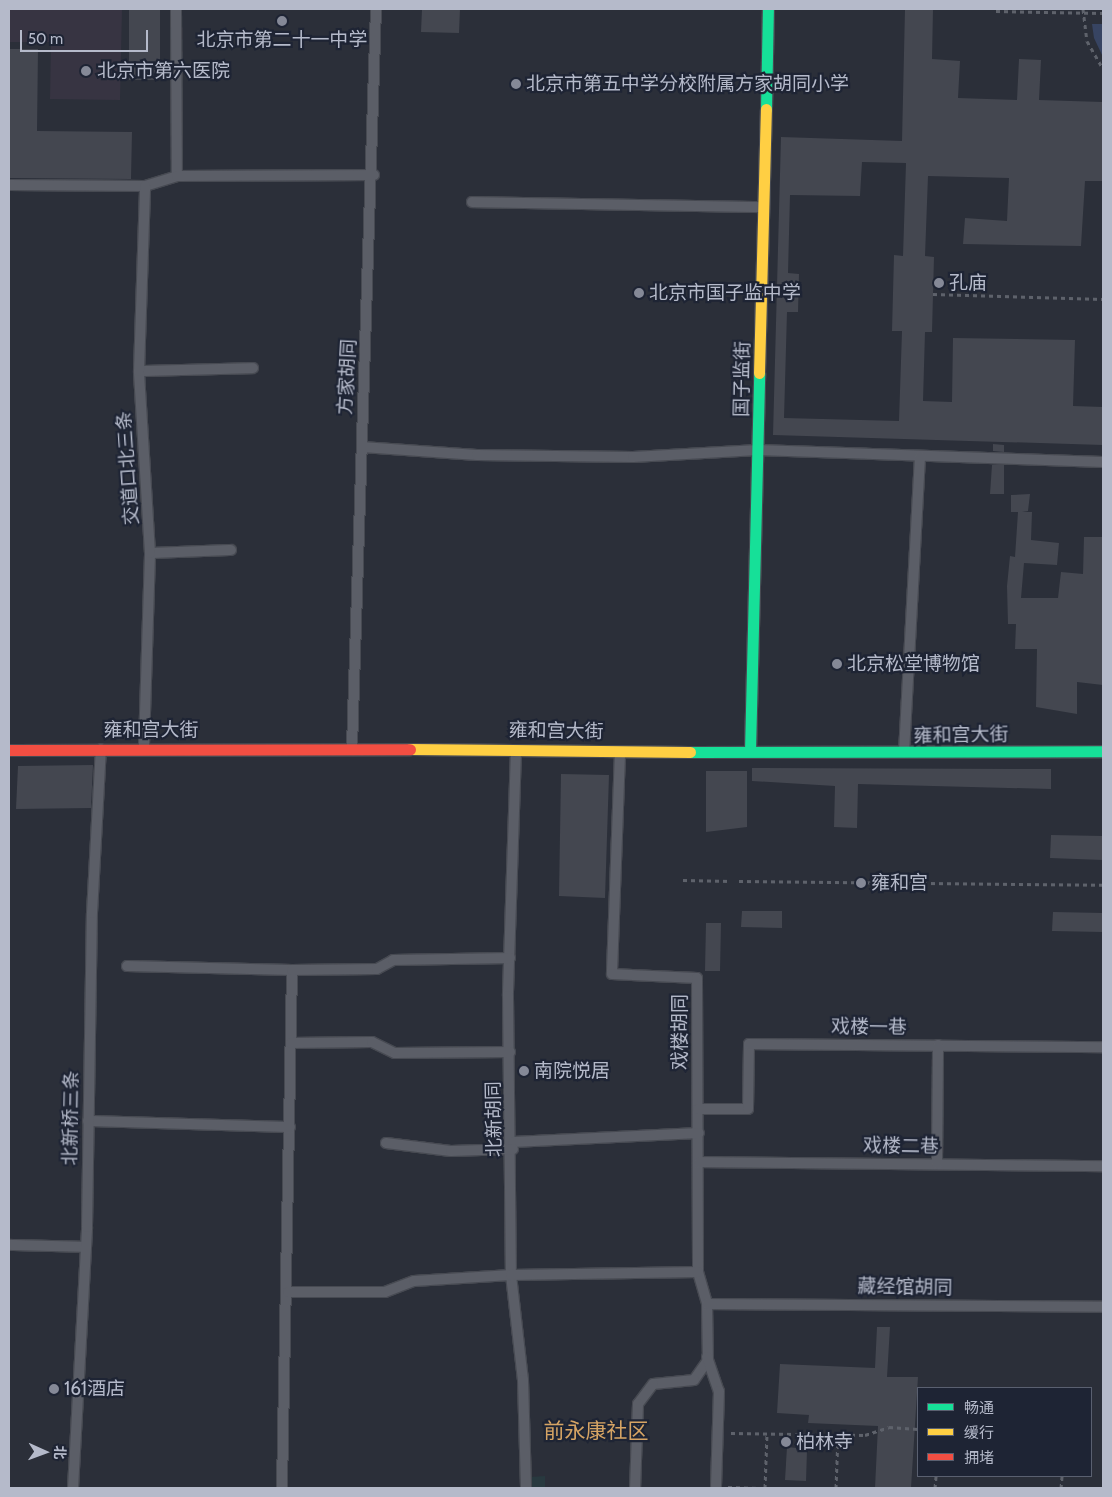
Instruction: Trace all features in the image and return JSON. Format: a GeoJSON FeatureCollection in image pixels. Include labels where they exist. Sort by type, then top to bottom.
{"type":"FeatureCollection","features":[{"type":"Feature","properties":{"kind":"main road","name":"国子监街"},"geometry":{"type":"LineString","coordinates":[[750,751],[768,9]]}},
{"type":"Feature","properties":{"kind":"main road","name":"雍和宫大街"},"geometry":{"type":"LineString","coordinates":[[9,750],[144,747],[352,747],[904,753],[1103,751]]}},
{"type":"Feature","properties":{"kind":"lane"},"geometry":{"type":"LineString","coordinates":[[176,9],[177,176]]}},
{"type":"Feature","properties":{"kind":"lane","name":"方家胡同"},"geometry":{"type":"LineString","coordinates":[[352,747],[362,447],[374,175],[376,9]]}},
{"type":"Feature","properties":{"kind":"lane"},"geometry":{"type":"LineString","coordinates":[[9,185],[145,186],[177,176],[374,175]]}},
{"type":"Feature","properties":{"kind":"lane","name":"交道口北三条"},"geometry":{"type":"LineString","coordinates":[[144,747],[150,553],[139,370],[145,186]]}},
{"type":"Feature","properties":{"kind":"lane"},"geometry":{"type":"LineString","coordinates":[[472,202],[764,207]]}},
{"type":"Feature","properties":{"kind":"lane"},"geometry":{"type":"LineString","coordinates":[[139,370],[253,368]]}},
{"type":"Feature","properties":{"kind":"lane"},"geometry":{"type":"LineString","coordinates":[[362,447],[477,455],[633,457],[758,450],[1103,462]]}},
{"type":"Feature","properties":{"kind":"lane"},"geometry":{"type":"LineString","coordinates":[[904,753],[920,456]]}},
{"type":"Feature","properties":{"kind":"lane"},"geometry":{"type":"LineString","coordinates":[[150,553],[231,550]]}},
{"type":"Feature","properties":{"kind":"lane","name":"北新桥三条"},"geometry":{"type":"LineString","coordinates":[[73,1488],[86,1247],[88,1121],[101,748]]}},
{"type":"Feature","properties":{"kind":"lane","name":"北新胡同"},"geometry":{"type":"LineString","coordinates":[[516,748],[510,958],[511,1275],[523,1380],[526,1488]]}},
{"type":"Feature","properties":{"kind":"lane","name":"戏楼胡同"},"geometry":{"type":"LineString","coordinates":[[620,750],[612,974],[697,978],[698,1272],[707,1304],[707,1357]]}},
{"type":"Feature","properties":{"kind":"lane"},"geometry":{"type":"LineString","coordinates":[[127,966],[292,970],[377,969],[393,960],[510,958]]}},
{"type":"Feature","properties":{"kind":"lane"},"geometry":{"type":"LineString","coordinates":[[282,1488],[288,1292],[292,970]]}},
{"type":"Feature","properties":{"kind":"lane"},"geometry":{"type":"LineString","coordinates":[[291,1043],[372,1042],[395,1053],[510,1052]]}},
{"type":"Feature","properties":{"kind":"lane","name":"戏楼一巷"},"geometry":{"type":"LineString","coordinates":[[698,1109],[748,1110],[749,1044],[1103,1047]]}},
{"type":"Feature","properties":{"kind":"lane"},"geometry":{"type":"LineString","coordinates":[[938,1046],[938,1164]]}},
{"type":"Feature","properties":{"kind":"lane"},"geometry":{"type":"LineString","coordinates":[[88,1121],[290,1126]]}},
{"type":"Feature","properties":{"kind":"lane"},"geometry":{"type":"LineString","coordinates":[[386,1142],[451,1151],[699,1133]]}},
{"type":"Feature","properties":{"kind":"lane","name":"戏楼二巷"},"geometry":{"type":"LineString","coordinates":[[698,1162],[1103,1166]]}},
{"type":"Feature","properties":{"kind":"lane"},"geometry":{"type":"LineString","coordinates":[[9,1245],[86,1247]]}},
{"type":"Feature","properties":{"kind":"lane"},"geometry":{"type":"LineString","coordinates":[[288,1292],[384,1292],[414,1281],[511,1275],[698,1272]]}},
{"type":"Feature","properties":{"kind":"lane","name":"藏经馆胡同"},"geometry":{"type":"LineString","coordinates":[[707,1304],[1103,1307]]}},
{"type":"Feature","properties":{"kind":"lane"},"geometry":{"type":"LineString","coordinates":[[707,1357],[719,1391],[716,1486]]}},
{"type":"Feature","properties":{"kind":"lane"},"geometry":{"type":"LineString","coordinates":[[635,1488],[638,1404],[653,1384],[694,1380],[707,1357]]}},
{"type":"Feature","properties":{"kind":"path"},"geometry":{"type":"LineString","coordinates":[[996,11],[1082,11],[1103,13]]}},
{"type":"Feature","properties":{"kind":"path"},"geometry":{"type":"LineString","coordinates":[[1082,11],[1088,41],[1103,68]]}},
{"type":"Feature","properties":{"kind":"path"},"geometry":{"type":"LineString","coordinates":[[933,294],[1103,299]]}},
{"type":"Feature","properties":{"kind":"path"},"geometry":{"type":"LineString","coordinates":[[682,880],[731,881]]}},
{"type":"Feature","properties":{"kind":"path"},"geometry":{"type":"LineString","coordinates":[[739,881],[1103,885]]}},
{"type":"Feature","properties":{"kind":"path"},"geometry":{"type":"LineString","coordinates":[[718,1432],[866,1435],[889,1427],[917,1429]]}},
{"type":"Feature","properties":{"kind":"path"},"geometry":{"type":"LineString","coordinates":[[765,1488],[767,1433]]}},
{"type":"Feature","properties":{"kind":"path"},"geometry":{"type":"LineString","coordinates":[[836,1488],[838,1435]]}},
{"type":"Feature","properties":{"kind":"path"},"geometry":{"type":"LineString","coordinates":[[716,1486],[760,1488]]}},
{"type":"Feature","properties":{"kind":"shaded area","name":"北京市第六医院"},"geometry":{"type":"Polygon","coordinates":[[[9,9],[122,9],[120,100],[50,99],[51,42],[9,42],[9,9]]]}},
{"type":"Feature","properties":{"kind":"shaded area"},"geometry":{"type":"Polygon","coordinates":[[[545,1476],[545,1488],[530,1488],[530,1477],[545,1476]]]}},
{"type":"Feature","properties":{"kind":"water"},"geometry":{"type":"Polygon","coordinates":[[[1092,24],[1103,24],[1103,57],[1094,38],[1092,24]]]}},
{"type":"Feature","properties":{"kind":"building"},"geometry":{"type":"Polygon","coordinates":[[[129,9],[160,9],[160,80],[129,80],[129,9]]]}},
{"type":"Feature","properties":{"kind":"building"},"geometry":{"type":"Polygon","coordinates":[[[422,9],[460,9],[459,33],[421,32],[422,9]]]}},
{"type":"Feature","properties":{"kind":"building"},"geometry":{"type":"Polygon","coordinates":[[[905,9],[933,9],[932,59],[960,61],[958,98],[1017,100],[1019,59],[1041,60],[1039,100],[1103,102],[1103,181],[1085,181],[1081,246],[963,244],[965,218],[1007,221],[1009,178],[928,176],[925,256],[934,257],[932,332],[925,332],[923,401],[952,402],[953,338],[1075,340],[1073,406],[1103,407],[1103,445],[773,435],[781,137],[902,141],[905,9]],[[862,162],[860,196],[790,195],[788,273],[799,274],[798,312],[787,312],[784,418],[899,421],[902,331],[892,331],[894,255],[903,256],[906,163],[862,162]]]}},
{"type":"Feature","properties":{"kind":"building"},"geometry":{"type":"Polygon","coordinates":[[[9,49],[38,49],[37,131],[132,132],[131,179],[9,178],[9,49]]]}},
{"type":"Feature","properties":{"kind":"building"},"geometry":{"type":"Polygon","coordinates":[[[993,444],[1004,445],[1004,452],[993,451],[993,444]]]}},
{"type":"Feature","properties":{"kind":"building"},"geometry":{"type":"Polygon","coordinates":[[[992,465],[1004,465],[1004,494],[990,494],[992,465]]]}},
{"type":"Feature","properties":{"kind":"building"},"geometry":{"type":"Polygon","coordinates":[[[1030,494],[1028,511],[1022,512],[1032,512],[1031,540],[1059,543],[1057,565],[1024,563],[1021,598],[1058,598],[1061,572],[1083,574],[1084,537],[1103,537],[1103,685],[1077,682],[1077,714],[1036,707],[1037,649],[1015,649],[1016,624],[1008,624],[1007,586],[1010,556],[1015,557],[1018,512],[1011,512],[1011,495],[1030,494]]]}},
{"type":"Feature","properties":{"kind":"building"},"geometry":{"type":"Polygon","coordinates":[[[93,765],[91,808],[16,809],[18,766],[93,765]]]}},
{"type":"Feature","properties":{"kind":"building"},"geometry":{"type":"Polygon","coordinates":[[[752,768],[1051,769],[1051,789],[858,784],[857,828],[834,827],[835,786],[752,781],[752,768]]]}},
{"type":"Feature","properties":{"kind":"building"},"geometry":{"type":"Polygon","coordinates":[[[706,771],[747,771],[747,827],[706,832],[706,771]]]}},
{"type":"Feature","properties":{"kind":"building"},"geometry":{"type":"Polygon","coordinates":[[[561,774],[609,775],[605,898],[559,896],[561,774]]]}},
{"type":"Feature","properties":{"kind":"building"},"geometry":{"type":"Polygon","coordinates":[[[1051,835],[1103,836],[1103,860],[1050,858],[1051,835]]]}},
{"type":"Feature","properties":{"kind":"building"},"geometry":{"type":"Polygon","coordinates":[[[742,911],[782,911],[782,928],[741,927],[742,911]]]}},
{"type":"Feature","properties":{"kind":"building"},"geometry":{"type":"Polygon","coordinates":[[[1053,912],[1103,913],[1103,932],[1052,931],[1053,912]]]}},
{"type":"Feature","properties":{"kind":"building"},"geometry":{"type":"Polygon","coordinates":[[[706,923],[721,923],[720,971],[705,971],[706,923]]]}},
{"type":"Feature","properties":{"kind":"building"},"geometry":{"type":"Polygon","coordinates":[[[877,1327],[890,1327],[887,1377],[918,1377],[911,1488],[875,1488],[878,1426],[808,1423],[809,1415],[777,1413],[780,1364],[875,1368],[877,1327]]]}},
{"type":"Feature","properties":{"kind":"building"},"geometry":{"type":"Polygon","coordinates":[[[787,1447],[807,1449],[806,1481],[785,1480],[787,1447]]]}},
{"type":"Feature","properties":{"kind":"traffic: fast"},"geometry":{"type":"LineString","coordinates":[[766,109],[768,9]]}},
{"type":"Feature","properties":{"kind":"traffic: fast"},"geometry":{"type":"LineString","coordinates":[[750,751],[759,373]]}},
{"type":"Feature","properties":{"kind":"traffic: fast"},"geometry":{"type":"LineString","coordinates":[[690,752],[1103,751]]}},
{"type":"Feature","properties":{"kind":"traffic: slow"},"geometry":{"type":"LineString","coordinates":[[759,373],[766,109]]}},
{"type":"Feature","properties":{"kind":"traffic: slow"},"geometry":{"type":"LineString","coordinates":[[410,749],[690,752]]}},
{"type":"Feature","properties":{"kind":"traffic: jam"},"geometry":{"type":"LineString","coordinates":[[9,750],[410,749]]}},
{"type":"Feature","properties":{"kind":"place","name":"北京市第二十一中学"},"geometry":{"type":"Point","coordinates":[282,21]}},
{"type":"Feature","properties":{"kind":"place","name":"北京市第六医院"},"geometry":{"type":"Point","coordinates":[86,71]}},
{"type":"Feature","properties":{"kind":"place","name":"北京市第五中学分校附属方家胡同小学"},"geometry":{"type":"Point","coordinates":[516,84]}},
{"type":"Feature","properties":{"kind":"place","name":"孔庙"},"geometry":{"type":"Point","coordinates":[939,283]}},
{"type":"Feature","properties":{"kind":"place","name":"北京市国子监中学"},"geometry":{"type":"Point","coordinates":[639,293]}},
{"type":"Feature","properties":{"kind":"place","name":"北京松堂博物馆"},"geometry":{"type":"Point","coordinates":[837,664]}},
{"type":"Feature","properties":{"kind":"place","name":"雍和宫"},"geometry":{"type":"Point","coordinates":[861,883]}},
{"type":"Feature","properties":{"kind":"place","name":"南院悦居"},"geometry":{"type":"Point","coordinates":[524,1071]}},
{"type":"Feature","properties":{"kind":"place","name":"161酒店"},"geometry":{"type":"Point","coordinates":[54,1389]}},
{"type":"Feature","properties":{"kind":"place","name":"柏林寺"},"geometry":{"type":"Point","coordinates":[786,1442]}},
{"type":"Feature","properties":{"kind":"district","name":"前永康社区"},"geometry":{"type":"Point","coordinates":[596,1431]}}]}
